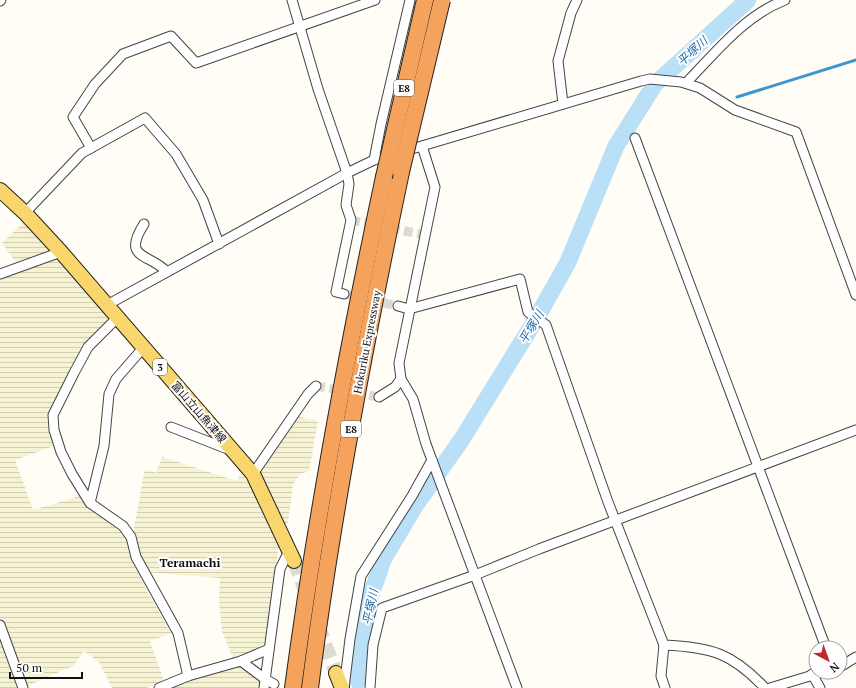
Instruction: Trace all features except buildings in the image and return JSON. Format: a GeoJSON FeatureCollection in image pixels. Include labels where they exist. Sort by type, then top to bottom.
{"type":"FeatureCollection","features":[{"type":"Feature","properties":{"kind":"highway","name":"Hokuriku Expressway"},"geometry":{"type":"LineString","coordinates":[[293,688],[310,568],[330,449],[384,177],[425,0]]}},
{"type":"Feature","properties":{"kind":"highway","name":"Hokuriku Expressway"},"geometry":{"type":"LineString","coordinates":[[310,688],[326,572],[380,273],[401,172],[442,0]]}},
{"type":"Feature","properties":{"kind":"main road","name":"富山立山魚津線"},"geometry":{"type":"LineString","coordinates":[[0,190],[25,213],[61,252],[253,474],[292,556]]}},
{"type":"Feature","properties":{"kind":"main road"},"geometry":{"type":"LineString","coordinates":[[336,673],[343,688]]}},
{"type":"Feature","properties":{"kind":"street"},"geometry":{"type":"LineString","coordinates":[[292,0],[318,89],[347,173],[349,184],[346,205],[351,220],[336,292],[344,294]]}},
{"type":"Feature","properties":{"kind":"street"},"geometry":{"type":"LineString","coordinates":[[91,148],[72,117],[95,84],[123,54],[171,36],[196,64],[375,0]]}},
{"type":"Feature","properties":{"kind":"street"},"geometry":{"type":"LineString","coordinates":[[374,160],[410,0]]}},
{"type":"Feature","properties":{"kind":"street"},"geometry":{"type":"LineString","coordinates":[[563,104],[558,61],[571,13],[577,0]]}},
{"type":"Feature","properties":{"kind":"street"},"geometry":{"type":"LineString","coordinates":[[684,83],[735,32],[754,16],[785,0]]}},
{"type":"Feature","properties":{"kind":"street"},"geometry":{"type":"LineString","coordinates":[[107,305],[347,173],[374,160],[650,80],[684,83],[700,88],[735,110],[796,132],[856,295]]}},
{"type":"Feature","properties":{"kind":"street"},"geometry":{"type":"LineString","coordinates":[[25,213],[82,152],[145,118],[176,154],[203,200],[219,244]]}},
{"type":"Feature","properties":{"kind":"street"},"geometry":{"type":"LineString","coordinates":[[635,138],[823,640]]}},
{"type":"Feature","properties":{"kind":"street"},"geometry":{"type":"LineString","coordinates":[[422,146],[435,187],[399,363],[401,379],[413,399],[426,444],[517,688]]}},
{"type":"Feature","properties":{"kind":"street"},"geometry":{"type":"LineString","coordinates":[[144,224],[135,240],[136,248],[141,256],[161,265],[167,272]]}},
{"type":"Feature","properties":{"kind":"street"},"geometry":{"type":"LineString","coordinates":[[0,274],[61,252]]}},
{"type":"Feature","properties":{"kind":"street"},"geometry":{"type":"LineString","coordinates":[[398,306],[409,309],[520,279],[528,312],[546,325],[615,522],[664,644],[661,676],[666,688]]}},
{"type":"Feature","properties":{"kind":"street"},"geometry":{"type":"LineString","coordinates":[[117,318],[88,348],[53,415],[54,430],[61,452],[72,474],[90,503],[122,526],[131,537],[136,557],[178,633],[188,676]]}},
{"type":"Feature","properties":{"kind":"street"},"geometry":{"type":"LineString","coordinates":[[90,503],[104,446],[109,394],[116,379],[143,348]]}},
{"type":"Feature","properties":{"kind":"street"},"geometry":{"type":"LineString","coordinates":[[379,397],[395,388],[401,379]]}},
{"type":"Feature","properties":{"kind":"street"},"geometry":{"type":"LineString","coordinates":[[253,474],[308,394],[316,386]]}},
{"type":"Feature","properties":{"kind":"street"},"geometry":{"type":"LineString","coordinates":[[171,427],[233,451]]}},
{"type":"Feature","properties":{"kind":"street"},"geometry":{"type":"LineString","coordinates":[[370,688],[373,645],[382,608],[475,575],[539,549],[615,522],[856,430]]}},
{"type":"Feature","properties":{"kind":"street"},"geometry":{"type":"LineString","coordinates":[[343,688],[361,576],[412,496],[432,460]]}},
{"type":"Feature","properties":{"kind":"street"},"geometry":{"type":"LineString","coordinates":[[265,684],[280,569],[292,556]]}},
{"type":"Feature","properties":{"kind":"street"},"geometry":{"type":"LineString","coordinates":[[0,625],[23,688]]}},
{"type":"Feature","properties":{"kind":"street"},"geometry":{"type":"LineString","coordinates":[[664,644],[695,646],[716,651],[748,670],[765,688]]}},
{"type":"Feature","properties":{"kind":"street"},"geometry":{"type":"LineString","coordinates":[[159,688],[188,676],[241,661],[269,649]]}},
{"type":"Feature","properties":{"kind":"street"},"geometry":{"type":"LineString","coordinates":[[241,661],[265,684],[274,684]]}},
{"type":"Feature","properties":{"kind":"street"},"geometry":{"type":"LineString","coordinates":[[770,688],[808,675]]}},
{"type":"Feature","properties":{"kind":"shaded area"},"geometry":{"type":"Polygon","coordinates":[[[25,221],[52,250],[17,264],[2,243],[25,221]]]}},
{"type":"Feature","properties":{"kind":"shaded area"},"geometry":{"type":"Polygon","coordinates":[[[57,256],[108,316],[107,324],[72,369],[49,412],[48,420],[54,446],[15,460],[33,510],[80,496],[88,507],[123,533],[127,540],[131,558],[148,593],[171,633],[150,641],[164,681],[147,688],[112,688],[99,662],[84,651],[73,666],[25,687],[0,618],[0,276],[57,256]]]}},
{"type":"Feature","properties":{"kind":"shaded area"},"geometry":{"type":"Polygon","coordinates":[[[296,416],[318,421],[309,471],[300,474],[293,485],[288,523],[283,525],[257,474],[296,416]]]}},
{"type":"Feature","properties":{"kind":"shaded area"},"geometry":{"type":"Polygon","coordinates":[[[162,457],[237,481],[241,473],[252,487],[279,545],[265,646],[233,659],[222,631],[219,600],[220,578],[145,572],[133,533],[145,469],[156,473],[162,457]]]}},
{"type":"Feature","properties":{"kind":"shaded area"},"geometry":{"type":"Polygon","coordinates":[[[0,638],[18,688],[0,688],[0,638]]]}},
{"type":"Feature","properties":{"kind":"shaded area"},"geometry":{"type":"Polygon","coordinates":[[[240,664],[261,679],[260,688],[168,688],[240,664]]]}},
{"type":"Feature","properties":{"kind":"waterway","name":"平塚川"},"geometry":{"type":"LineString","coordinates":[[358,681],[370,598],[383,560],[415,506],[462,439],[536,319],[568,262],[616,146],[655,84],[748,0]]}},
{"type":"Feature","properties":{"kind":"waterway"},"geometry":{"type":"LineString","coordinates":[[737,97],[856,60]]}},
{"type":"Feature","properties":{"kind":"tunnel"},"geometry":{"type":"LineString","coordinates":[[351,220],[425,235]]}},
{"type":"Feature","properties":{"kind":"tunnel"},"geometry":{"type":"LineString","coordinates":[[344,294],[398,306]]}},
{"type":"Feature","properties":{"kind":"tunnel"},"geometry":{"type":"LineString","coordinates":[[316,386],[379,397]]}},
{"type":"Feature","properties":{"kind":"tunnel"},"geometry":{"type":"LineString","coordinates":[[294,561],[307,596]]}},
{"type":"Feature","properties":{"kind":"tunnel"},"geometry":{"type":"LineString","coordinates":[[318,625],[336,673]]}},
{"type":"Feature","properties":{"kind":"district","name":"Teramachi"},"geometry":{"type":"Point","coordinates":[190,562]}}]}
